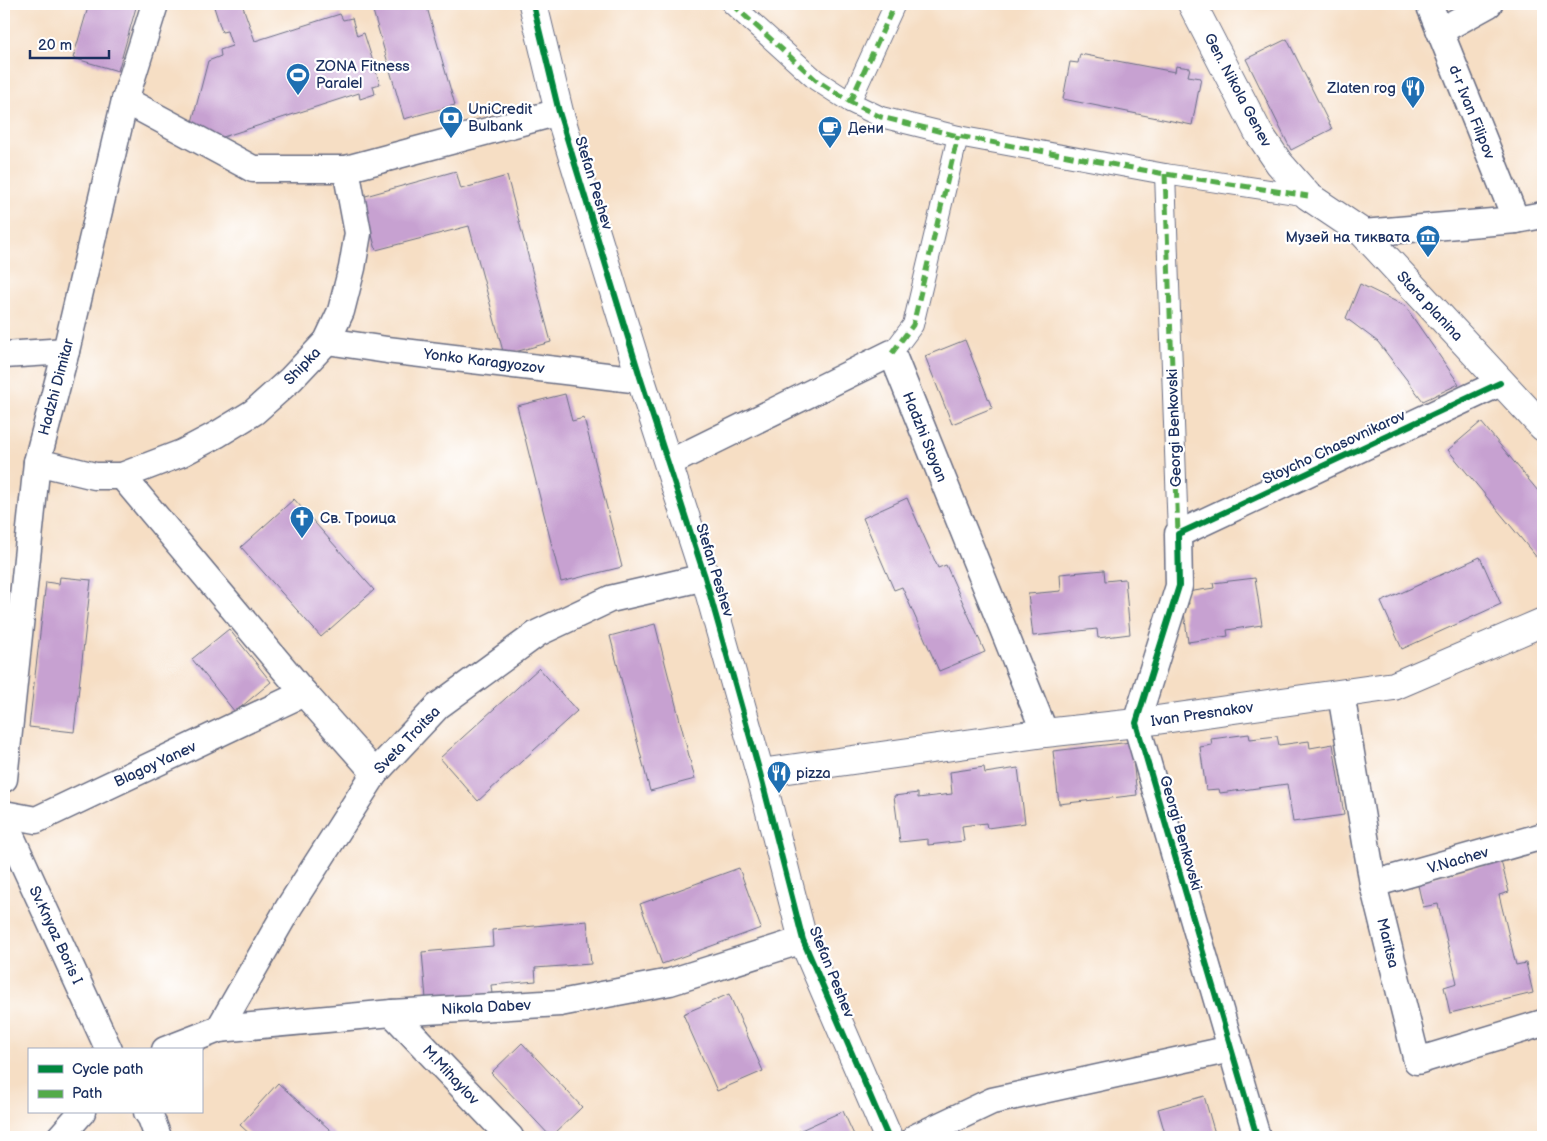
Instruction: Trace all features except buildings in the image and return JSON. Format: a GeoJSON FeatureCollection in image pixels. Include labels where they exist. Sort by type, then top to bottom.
{"type":"FeatureCollection","features":[{"type":"Feature","properties":{"kind":"street","name":"Hadzhi Dimitar"},"geometry":{"type":"LineString","coordinates":[[4,779],[37,462],[66,351],[125,100],[155,4]]}},
{"type":"Feature","properties":{"kind":"street","name":"Stefan Peshev"},"geometry":{"type":"LineString","coordinates":[[533,4],[560,112],[641,380],[704,577],[760,773],[803,940],[888,1137]]}},
{"type":"Feature","properties":{"kind":"street"},"geometry":{"type":"LineString","coordinates":[[732,4],[816,80],[850,102],[881,117],[958,136],[1165,174],[1308,196]]}},
{"type":"Feature","properties":{"kind":"street"},"geometry":{"type":"LineString","coordinates":[[850,102],[895,4]]}},
{"type":"Feature","properties":{"kind":"street","name":"Gen. Nikola Genev"},"geometry":{"type":"LineString","coordinates":[[1192,4],[1258,132],[1279,163],[1308,196]]}},
{"type":"Feature","properties":{"kind":"street","name":"d-r Ivan Filipov"},"geometry":{"type":"LineString","coordinates":[[1429,4],[1516,220]]}},
{"type":"Feature","properties":{"kind":"street"},"geometry":{"type":"LineString","coordinates":[[1440,31],[1489,4]]}},
{"type":"Feature","properties":{"kind":"street"},"geometry":{"type":"LineString","coordinates":[[125,100],[253,169],[346,169],[560,112]]}},
{"type":"Feature","properties":{"kind":"street"},"geometry":{"type":"LineString","coordinates":[[669,463],[892,353],[913,325],[958,136]]}},
{"type":"Feature","properties":{"kind":"street","name":"Shipka"},"geometry":{"type":"LineString","coordinates":[[37,462],[95,476],[122,476],[182,453],[254,412],[291,379],[327,341],[341,311],[352,268],[358,233],[346,169]]}},
{"type":"Feature","properties":{"kind":"street","name":"Georgi Benkovski"},"geometry":{"type":"LineString","coordinates":[[1165,174],[1179,586],[1136,723],[1256,1137]]}},
{"type":"Feature","properties":{"kind":"street","name":"Stara planina"},"geometry":{"type":"LineString","coordinates":[[1308,196],[1364,233],[1500,383],[1543,427]]}},
{"type":"Feature","properties":{"kind":"street"},"geometry":{"type":"LineString","coordinates":[[1364,233],[1516,220],[1543,215]]}},
{"type":"Feature","properties":{"kind":"street","name":"Yonko Karagyozov"},"geometry":{"type":"LineString","coordinates":[[327,341],[387,350],[641,380]]}},
{"type":"Feature","properties":{"kind":"street"},"geometry":{"type":"LineString","coordinates":[[4,355],[66,351]]}},
{"type":"Feature","properties":{"kind":"street","name":"Hadzhi Stoyan"},"geometry":{"type":"LineString","coordinates":[[892,353],[1045,733]]}},
{"type":"Feature","properties":{"kind":"street","name":"Stoycho Chasovnikarov"},"geometry":{"type":"LineString","coordinates":[[1178,534],[1500,383]]}},
{"type":"Feature","properties":{"kind":"street"},"geometry":{"type":"LineString","coordinates":[[122,476],[304,693],[375,773]]}},
{"type":"Feature","properties":{"kind":"street","name":"Sveta Troitsa"},"geometry":{"type":"LineString","coordinates":[[219,1029],[289,907],[375,773],[438,706],[538,632],[610,599],[704,577]]}},
{"type":"Feature","properties":{"kind":"street","name":"Ivan Presnakov"},"geometry":{"type":"LineString","coordinates":[[760,773],[1045,733],[1136,723],[1394,686],[1543,622]]}},
{"type":"Feature","properties":{"kind":"street","name":"Blagoy Yanev"},"geometry":{"type":"LineString","coordinates":[[4,814],[36,820],[304,693]]}},
{"type":"Feature","properties":{"kind":"street","name":"Maritsa"},"geometry":{"type":"LineString","coordinates":[[1341,694],[1373,884],[1417,1061],[1543,1023]]}},
{"type":"Feature","properties":{"kind":"street","name":"Sv.Knyaz Boris I"},"geometry":{"type":"LineString","coordinates":[[4,821],[108,1048]]}},
{"type":"Feature","properties":{"kind":"street","name":"V.Nachev"},"geometry":{"type":"LineString","coordinates":[[1373,884],[1543,836]]}},
{"type":"Feature","properties":{"kind":"street","name":"Nikola Dabev"},"geometry":{"type":"LineString","coordinates":[[170,1048],[219,1029],[392,1012],[560,1003],[670,982],[803,940]]}},
{"type":"Feature","properties":{"kind":"street","name":"M.Mihaylov"},"geometry":{"type":"LineString","coordinates":[[392,1012],[510,1137]]}},
{"type":"Feature","properties":{"kind":"street"},"geometry":{"type":"LineString","coordinates":[[916,1137],[992,1101],[1231,1049]]}},
{"type":"Feature","properties":{"kind":"street"},"geometry":{"type":"LineString","coordinates":[[60,1137],[80,1114]]}},
{"type":"Feature","properties":{"kind":"street"},"geometry":{"type":"LineString","coordinates":[[152,1123],[170,1137]]}},
{"type":"Feature","properties":{"kind":"marked path"},"geometry":{"type":"LineString","coordinates":[[732,4],[816,80],[850,102],[881,117],[958,136],[1165,174],[1308,196]]}},
{"type":"Feature","properties":{"kind":"marked path"},"geometry":{"type":"LineString","coordinates":[[850,102],[895,4]]}},
{"type":"Feature","properties":{"kind":"marked path"},"geometry":{"type":"LineString","coordinates":[[892,353],[913,325],[958,136]]}},
{"type":"Feature","properties":{"kind":"marked path"},"geometry":{"type":"LineString","coordinates":[[1165,174],[1178,534]]}},
{"type":"Feature","properties":{"kind":"cycle path"},"geometry":{"type":"LineString","coordinates":[[533,4],[559,112],[641,380],[705,577],[760,773],[803,940],[888,1137]]}},
{"type":"Feature","properties":{"kind":"cycle path"},"geometry":{"type":"LineString","coordinates":[[1257,1137],[1136,723],[1179,586],[1178,534],[1500,383]]}},
{"type":"Feature","properties":{"kind":"place","name":"ZONA Fitness Paralel"},"geometry":{"type":"Point","coordinates":[298,96]}},
{"type":"Feature","properties":{"kind":"place","name":"Zlaten rog"},"geometry":{"type":"Point","coordinates":[1413,109]}},
{"type":"Feature","properties":{"kind":"place","name":"UniCredit Bulbank"},"geometry":{"type":"Point","coordinates":[451,139]}},
{"type":"Feature","properties":{"kind":"place","name":"Дени"},"geometry":{"type":"Point","coordinates":[830,149]}},
{"type":"Feature","properties":{"kind":"place","name":"Музей на тиквата"},"geometry":{"type":"Point","coordinates":[1428,258]}},
{"type":"Feature","properties":{"kind":"place","name":"Св. Троица"},"geometry":{"type":"Point","coordinates":[302,539]}},
{"type":"Feature","properties":{"kind":"place","name":"pizza"},"geometry":{"type":"Point","coordinates":[779,794]}}]}
